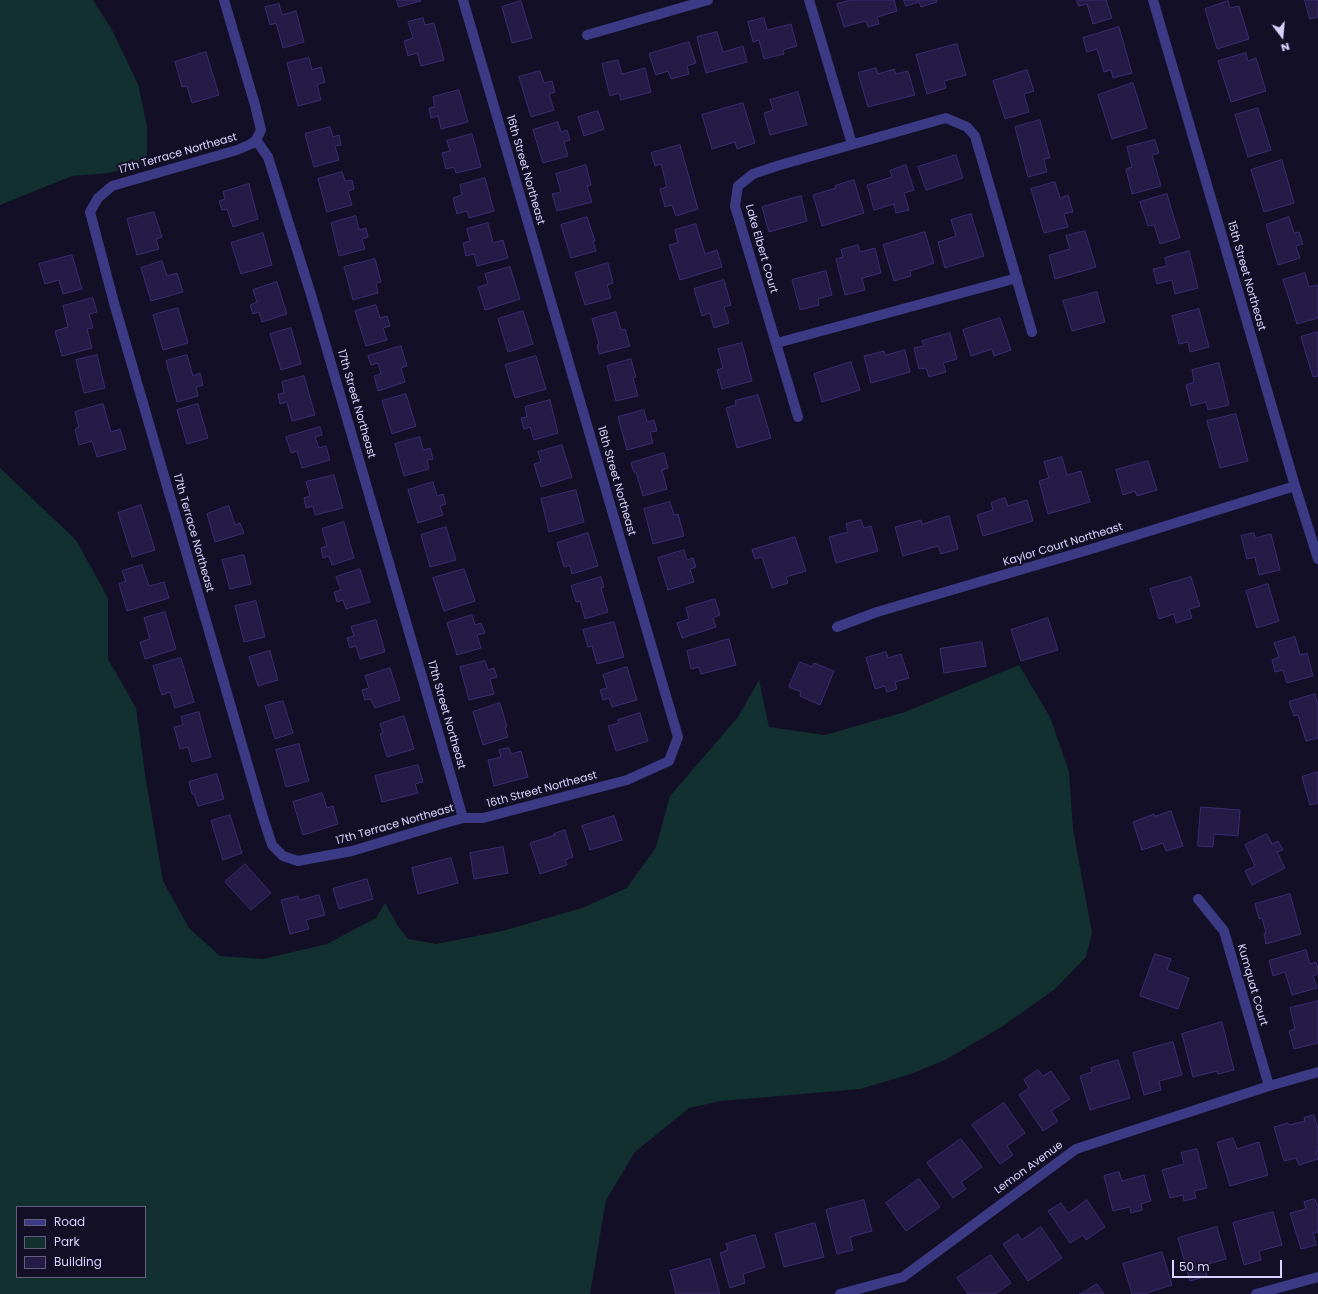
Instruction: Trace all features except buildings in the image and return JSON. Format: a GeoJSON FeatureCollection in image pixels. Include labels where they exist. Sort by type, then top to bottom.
{"type":"FeatureCollection","features":[{"type":"Feature","properties":{"kind":"street"},"geometry":{"type":"LineString","coordinates":[[224,0],[261,130],[256,140]]}},
{"type":"Feature","properties":{"kind":"street","name":"16th Street Northeast"},"geometry":{"type":"LineString","coordinates":[[463,0],[678,737],[669,761],[627,780],[483,818],[463,818]]}},
{"type":"Feature","properties":{"kind":"street"},"geometry":{"type":"LineString","coordinates":[[588,35],[708,0]]}},
{"type":"Feature","properties":{"kind":"street"},"geometry":{"type":"LineString","coordinates":[[809,0],[852,144]]}},
{"type":"Feature","properties":{"kind":"street","name":"15th Street Northeast"},"geometry":{"type":"LineString","coordinates":[[1153,0],[1295,486],[1318,559]]}},
{"type":"Feature","properties":{"kind":"street","name":"Lake Elbert Court"},"geometry":{"type":"LineString","coordinates":[[798,417],[735,206],[738,186],[753,174],[852,144],[946,118],[967,127],[975,136],[1032,332]]}},
{"type":"Feature","properties":{"kind":"street","name":"17th Terrace Northeast"},"geometry":{"type":"LineString","coordinates":[[256,140],[251,144],[237,150],[112,186],[98,198],[90,212],[114,303],[262,814],[272,845],[283,856],[298,861],[352,851],[463,818]]}},
{"type":"Feature","properties":{"kind":"street","name":"17th Street Northeast"},"geometry":{"type":"LineString","coordinates":[[256,140],[268,157],[312,298],[463,818]]}},
{"type":"Feature","properties":{"kind":"street"},"geometry":{"type":"LineString","coordinates":[[777,343],[1017,278]]}},
{"type":"Feature","properties":{"kind":"street","name":"Kaylor Court Northeast"},"geometry":{"type":"LineString","coordinates":[[837,627],[877,612],[1088,550],[1295,486]]}},
{"type":"Feature","properties":{"kind":"street","name":"Kumquat Court"},"geometry":{"type":"LineString","coordinates":[[1198,899],[1224,931],[1270,1086]]}},
{"type":"Feature","properties":{"kind":"street","name":"Lemon Avenue"},"geometry":{"type":"LineString","coordinates":[[840,1294],[903,1277],[1076,1149],[1270,1086],[1318,1072]]}},
{"type":"Feature","properties":{"kind":"street"},"geometry":{"type":"LineString","coordinates":[[1256,1294],[1318,1277]]}},
{"type":"Feature","properties":{"kind":"green space"},"geometry":{"type":"Polygon","coordinates":[[[0,0],[93,0],[112,30],[138,84],[147,126],[147,162],[109,173],[72,176],[0,205],[0,0]]]}},
{"type":"Feature","properties":{"kind":"green space"},"geometry":{"type":"Polygon","coordinates":[[[0,468],[76,540],[108,598],[108,659],[136,708],[146,781],[163,881],[189,928],[220,956],[263,959],[327,944],[376,918],[385,903],[398,926],[408,939],[436,944],[502,931],[582,908],[627,888],[656,847],[670,796],[738,717],[759,680],[769,727],[825,735],[905,712],[1019,665],[1050,717],[1069,772],[1073,829],[1092,933],[1086,957],[1055,989],[1003,1026],[947,1059],[911,1074],[860,1089],[721,1101],[689,1108],[635,1152],[606,1200],[590,1294],[0,1294],[0,468]]]}}]}
